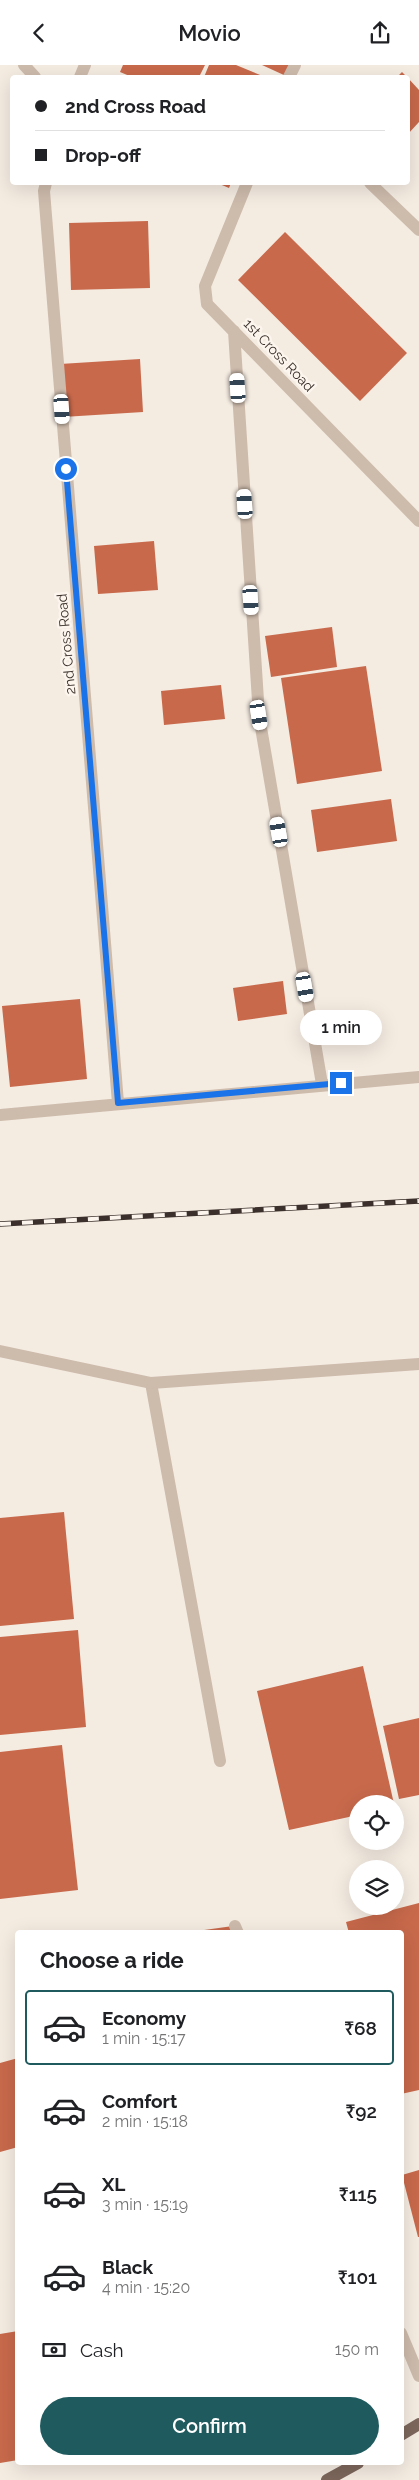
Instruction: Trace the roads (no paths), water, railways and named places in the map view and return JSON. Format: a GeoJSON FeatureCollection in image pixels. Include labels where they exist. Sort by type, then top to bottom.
{"type":"FeatureCollection","features":[{"type":"Feature","properties":{"kind":"main road"},"geometry":{"type":"LineString","coordinates":[[404,2433],[419,2424]]}},
{"type":"Feature","properties":{"kind":"main road"},"geometry":{"type":"LineString","coordinates":[[328,2480],[354,2465]]}},
{"type":"Feature","properties":{"kind":"street"},"geometry":{"type":"LineString","coordinates":[[24,65],[33,75]]}},
{"type":"Feature","properties":{"kind":"street","name":"2nd Cross Road"},"geometry":{"type":"LineString","coordinates":[[46,185],[45,201],[118,1103]]}},
{"type":"Feature","properties":{"kind":"street","name":"1st Cross Road"},"geometry":{"type":"LineString","coordinates":[[246,185],[205,286],[207,304],[419,521]]}},
{"type":"Feature","properties":{"kind":"street"},"geometry":{"type":"LineString","coordinates":[[372,185],[419,230]]}},
{"type":"Feature","properties":{"kind":"street"},"geometry":{"type":"LineString","coordinates":[[234,331],[259,715],[322,1084]]}},
{"type":"Feature","properties":{"kind":"street"},"geometry":{"type":"LineString","coordinates":[[0,1115],[322,1084],[419,1077]]}},
{"type":"Feature","properties":{"kind":"street"},"geometry":{"type":"LineString","coordinates":[[0,1351],[151,1383],[419,1364]]}},
{"type":"Feature","properties":{"kind":"street"},"geometry":{"type":"LineString","coordinates":[[151,1383],[220,1761]]}},
{"type":"Feature","properties":{"kind":"street"},"geometry":{"type":"LineString","coordinates":[[404,2340],[419,2376]]}},
{"type":"Feature","properties":{"kind":"railway"},"geometry":{"type":"LineString","coordinates":[[0,1224],[419,1201]]}}]}
